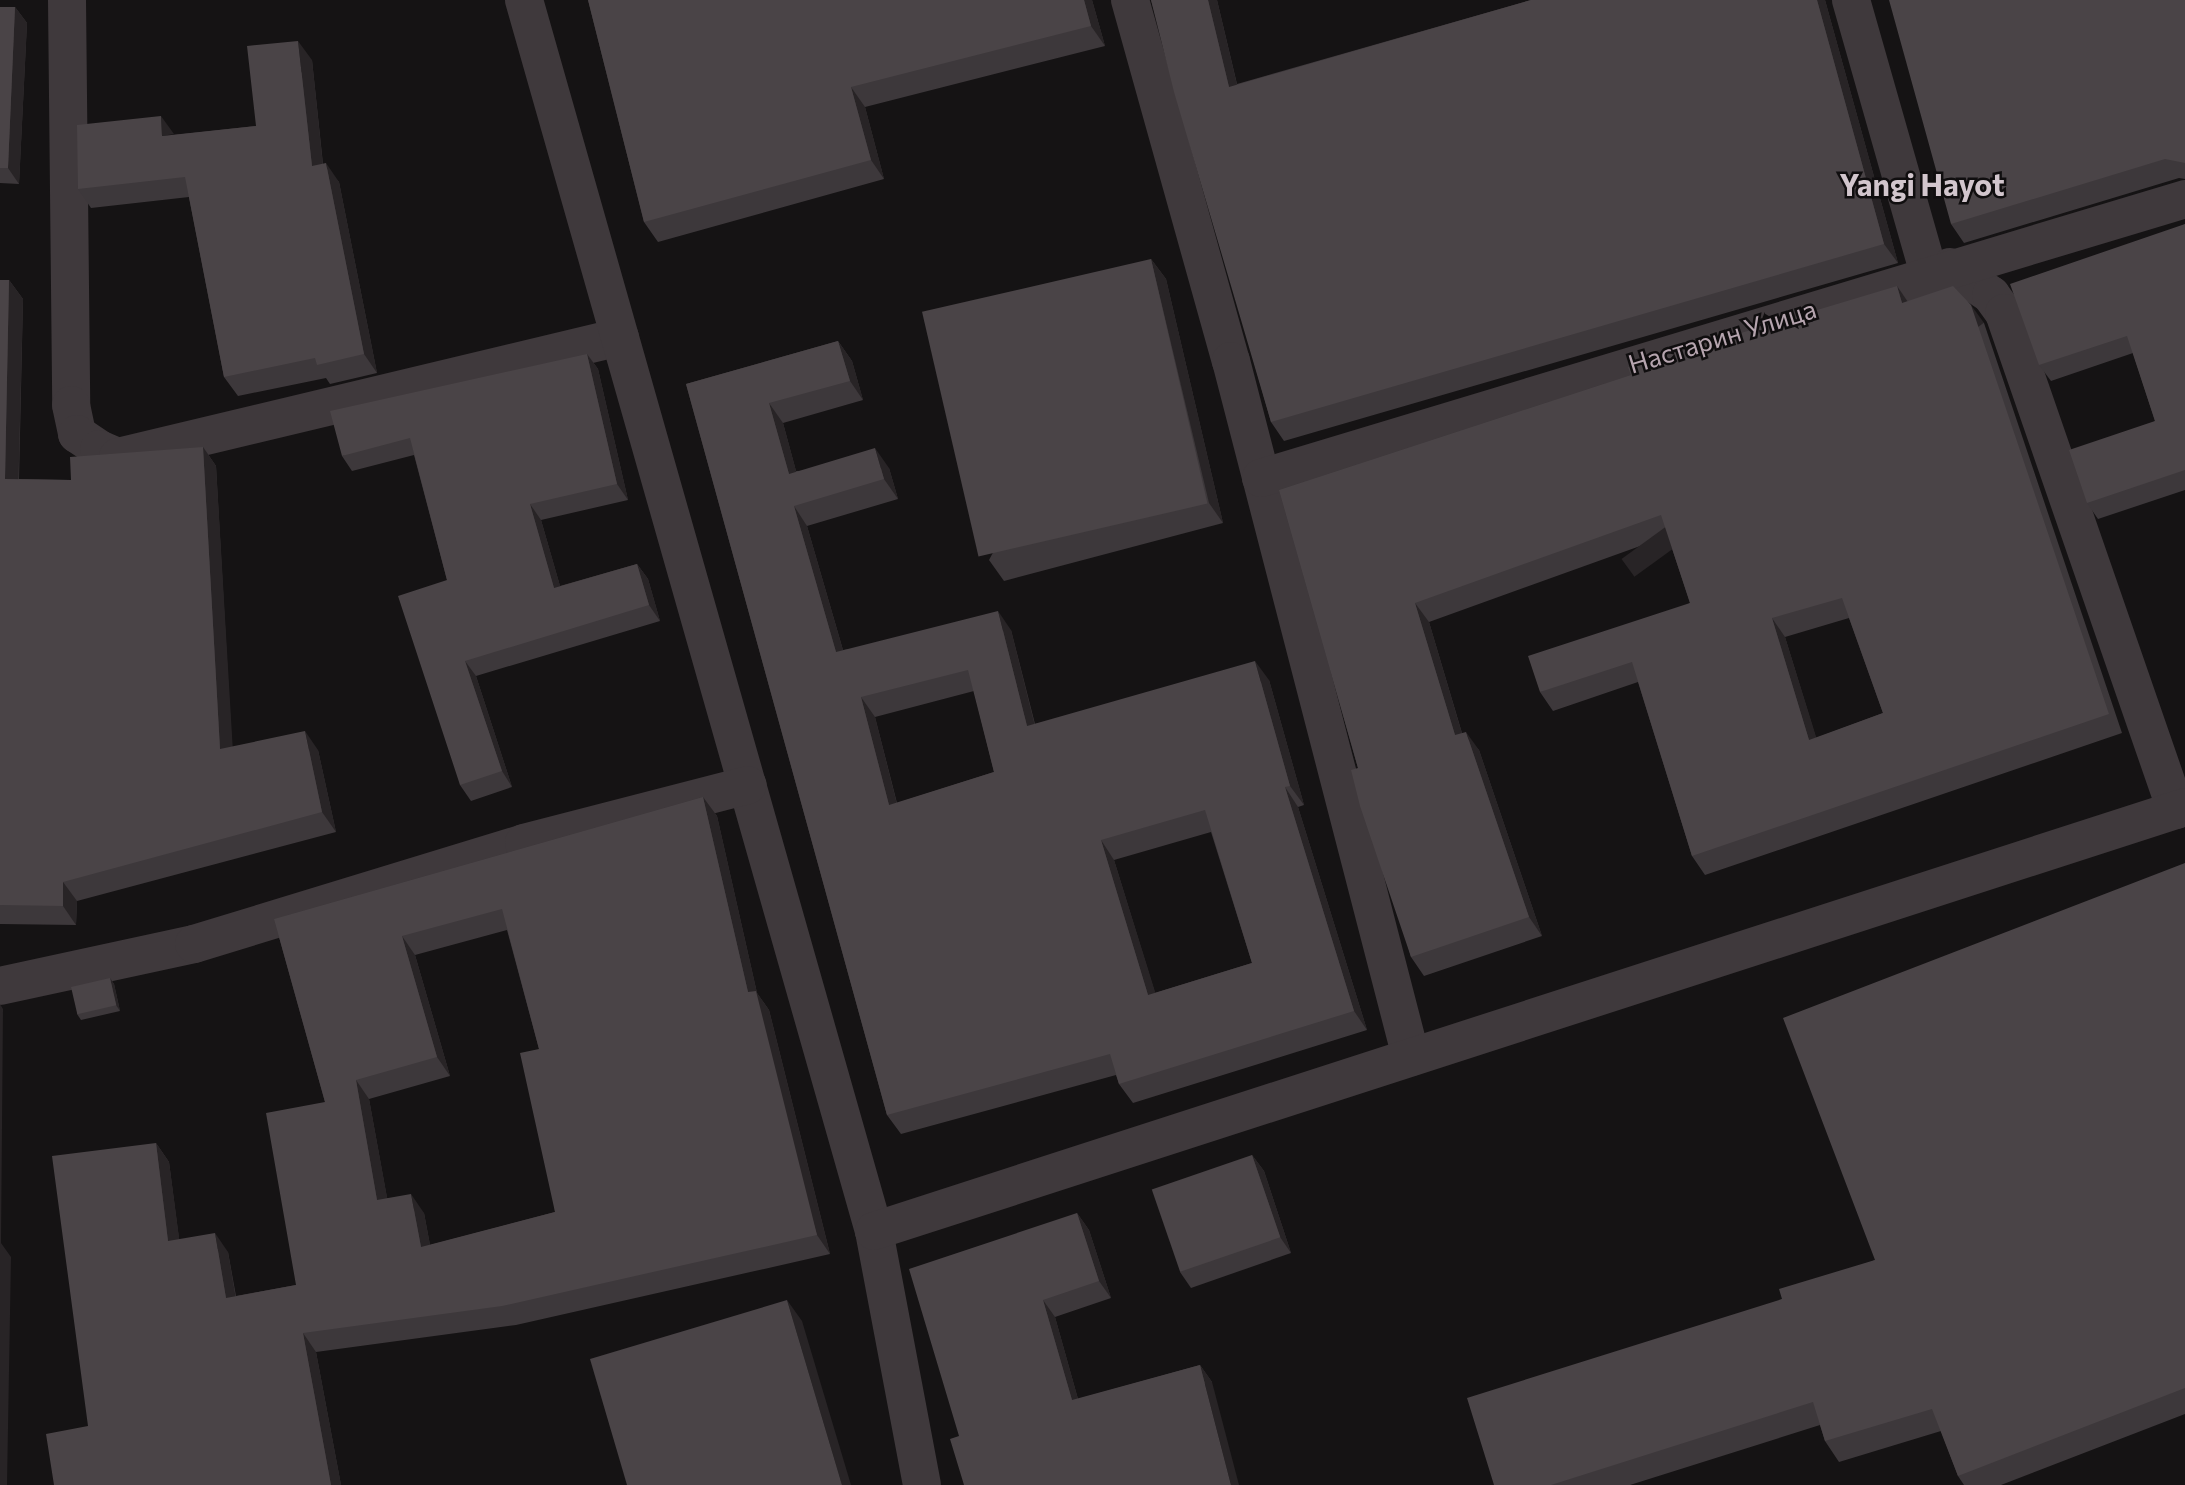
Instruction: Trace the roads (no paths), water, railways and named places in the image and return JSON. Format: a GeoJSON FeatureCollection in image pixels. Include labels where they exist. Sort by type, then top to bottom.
{"type":"FeatureCollection","features":[{"type":"Feature","properties":{"kind":"street"},"geometry":{"type":"LineString","coordinates":[[67,0],[71,405],[77,434],[99,449],[118,457],[620,337]]}},
{"type":"Feature","properties":{"kind":"street"},"geometry":{"type":"LineString","coordinates":[[524,0],[874,1231],[922,1485]]}},
{"type":"Feature","properties":{"kind":"street"},"geometry":{"type":"LineString","coordinates":[[1130,0],[1261,478],[1411,1057]]}},
{"type":"Feature","properties":{"kind":"street"},"geometry":{"type":"LineString","coordinates":[[874,1231],[2180,809],[2004,313],[1991,295],[1940,270],[1851,0]]}},
{"type":"Feature","properties":{"kind":"street","name":"Настарин Улица"},"geometry":{"type":"LineString","coordinates":[[1261,478],[1940,270],[2185,199]]}},
{"type":"Feature","properties":{"kind":"street"},"geometry":{"type":"LineString","coordinates":[[0,986],[194,944],[524,843],[748,785]]}},
{"type":"Feature","properties":{"kind":"district","name":"Yangi Hayot"},"geometry":{"type":"Point","coordinates":[1922,184]}}]}
